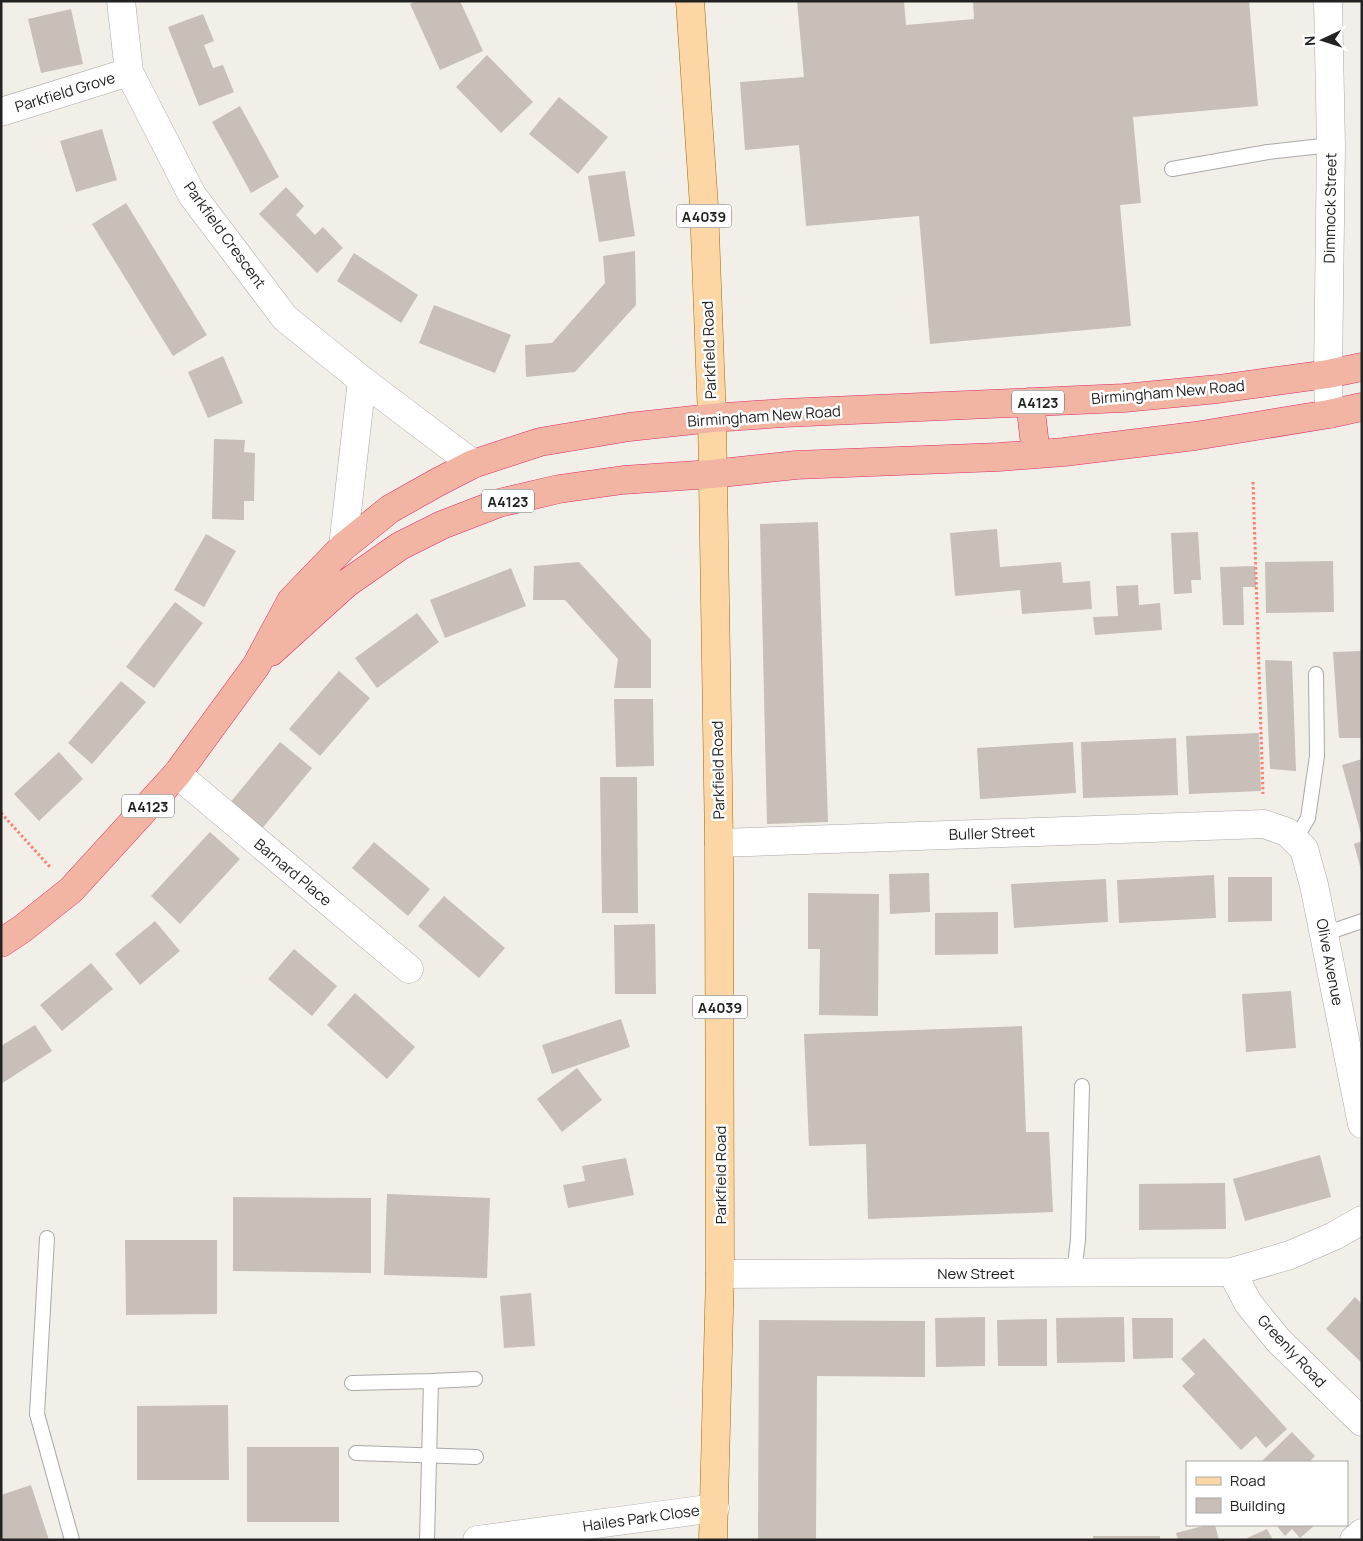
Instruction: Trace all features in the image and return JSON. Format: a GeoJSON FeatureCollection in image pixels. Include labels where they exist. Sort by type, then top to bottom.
{"type":"FeatureCollection","features":[{"type":"Feature","properties":{"kind":"highway","name":"Birmingham New Road"},"geometry":{"type":"LineString","coordinates":[[1,943],[22,929],[71,890],[177,774],[256,666],[291,601],[343,547],[390,509],[473,464],[540,442],[629,427],[784,413],[1124,398],[1328,374],[1362,367]]}},
{"type":"Feature","properties":{"kind":"highway"},"geometry":{"type":"LineString","coordinates":[[1030,402],[1036,454]]}},
{"type":"Feature","properties":{"kind":"highway","name":"Birmingham New Road"},"geometry":{"type":"LineString","coordinates":[[256,666],[347,583],[400,546],[442,525],[499,504],[559,489],[623,480],[712,474],[796,465],[989,458],[1036,454],[1195,436],[1362,407]]}},
{"type":"Feature","properties":{"kind":"main road","name":"Parkfield Road"},"geometry":{"type":"LineString","coordinates":[[690,1],[704,206],[712,418],[720,842],[720,1274],[714,1540]]}},
{"type":"Feature","properties":{"kind":"street","name":"Parkfield Crescent"},"geometry":{"type":"LineString","coordinates":[[121,1],[129,72],[192,195],[285,318],[362,380],[473,464]]}},
{"type":"Feature","properties":{"kind":"street","name":"Dimmock Street"},"geometry":{"type":"LineString","coordinates":[[1328,1],[1331,145],[1329,414]]}},
{"type":"Feature","properties":{"kind":"street","name":"Parkfield Grove"},"geometry":{"type":"LineString","coordinates":[[1,112],[129,72]]}},
{"type":"Feature","properties":{"kind":"street"},"geometry":{"type":"LineString","coordinates":[[343,547],[362,380]]}},
{"type":"Feature","properties":{"kind":"street","name":"Barnard Place"},"geometry":{"type":"LineString","coordinates":[[177,774],[409,969]]}},
{"type":"Feature","properties":{"kind":"street","name":"Buller Street"},"geometry":{"type":"LineString","coordinates":[[720,842],[1264,824]]}},
{"type":"Feature","properties":{"kind":"street","name":"Olive Avenue"},"geometry":{"type":"LineString","coordinates":[[1264,824],[1287,832],[1304,849],[1314,886],[1362,1124]]}},
{"type":"Feature","properties":{"kind":"street","name":"New Street"},"geometry":{"type":"LineString","coordinates":[[720,1274],[1232,1272],[1290,1255],[1334,1236],[1362,1220]]}},
{"type":"Feature","properties":{"kind":"street","name":"Greenly Road"},"geometry":{"type":"LineString","coordinates":[[1232,1272],[1248,1303],[1278,1340],[1362,1422]]}},
{"type":"Feature","properties":{"kind":"street","name":"Hailes Park Close"},"geometry":{"type":"LineString","coordinates":[[477,1540],[715,1508]]}},
{"type":"Feature","properties":{"kind":"street"},"geometry":{"type":"LineString","coordinates":[[1354,1540],[1362,1533]]}},
{"type":"Feature","properties":{"kind":"lane"},"geometry":{"type":"LineString","coordinates":[[1172,169],[1268,152],[1331,145]]}},
{"type":"Feature","properties":{"kind":"lane"},"geometry":{"type":"LineString","coordinates":[[1295,840],[1308,818],[1317,756],[1316,674]]}},
{"type":"Feature","properties":{"kind":"lane"},"geometry":{"type":"LineString","coordinates":[[1324,934],[1362,921]]}},
{"type":"Feature","properties":{"kind":"lane"},"geometry":{"type":"LineString","coordinates":[[1074,1272],[1078,1240],[1082,1086]]}},
{"type":"Feature","properties":{"kind":"lane"},"geometry":{"type":"LineString","coordinates":[[47,1238],[37,1414],[72,1540]]}},
{"type":"Feature","properties":{"kind":"lane"},"geometry":{"type":"LineString","coordinates":[[352,1383],[475,1379]]}},
{"type":"Feature","properties":{"kind":"lane"},"geometry":{"type":"LineString","coordinates":[[427,1540],[431,1381]]}},
{"type":"Feature","properties":{"kind":"lane"},"geometry":{"type":"LineString","coordinates":[[356,1453],[476,1457]]}},
{"type":"Feature","properties":{"kind":"path"},"geometry":{"type":"LineString","coordinates":[[1253,482],[1264,824]]}},
{"type":"Feature","properties":{"kind":"path"},"geometry":{"type":"LineString","coordinates":[[1,813],[71,890]]}},
{"type":"Feature","properties":{"kind":"building"},"geometry":{"type":"Polygon","coordinates":[[[416,1],[460,1],[483,51],[440,70],[410,4],[416,1]]]}},
{"type":"Feature","properties":{"kind":"building"},"geometry":{"type":"Polygon","coordinates":[[[797,1],[904,1],[906,25],[974,19],[973,1],[1249,1],[1258,106],[1133,117],[1141,203],[1120,205],[1131,326],[930,344],[919,216],[806,226],[799,145],[745,150],[740,82],[804,77],[797,1]]]}},
{"type":"Feature","properties":{"kind":"building"},"geometry":{"type":"Polygon","coordinates":[[[71,9],[83,64],[41,73],[28,19],[71,9]]]}},
{"type":"Feature","properties":{"kind":"building"},"geometry":{"type":"Polygon","coordinates":[[[203,14],[214,41],[204,45],[213,68],[223,65],[234,92],[199,106],[168,27],[203,14]]]}},
{"type":"Feature","properties":{"kind":"building"},"geometry":{"type":"Polygon","coordinates":[[[487,55],[533,102],[501,133],[456,87],[487,55]]]}},
{"type":"Feature","properties":{"kind":"building"},"geometry":{"type":"Polygon","coordinates":[[[559,97],[608,137],[578,174],[529,134],[559,97]]]}},
{"type":"Feature","properties":{"kind":"building"},"geometry":{"type":"Polygon","coordinates":[[[240,106],[279,177],[251,193],[212,122],[240,106]]]}},
{"type":"Feature","properties":{"kind":"building"},"geometry":{"type":"Polygon","coordinates":[[[102,129],[117,180],[76,192],[60,141],[102,129]]]}},
{"type":"Feature","properties":{"kind":"building"},"geometry":{"type":"Polygon","coordinates":[[[625,171],[635,236],[599,242],[588,176],[625,171]]]}},
{"type":"Feature","properties":{"kind":"building"},"geometry":{"type":"Polygon","coordinates":[[[286,187],[304,206],[296,215],[315,235],[323,227],[343,248],[317,273],[259,214],[286,187]]]}},
{"type":"Feature","properties":{"kind":"building"},"geometry":{"type":"Polygon","coordinates":[[[126,203],[207,335],[173,356],[92,224],[126,203]]]}},
{"type":"Feature","properties":{"kind":"building"},"geometry":{"type":"Polygon","coordinates":[[[635,251],[636,305],[575,372],[526,377],[525,345],[552,343],[605,283],[603,256],[635,251]]]}},
{"type":"Feature","properties":{"kind":"building"},"geometry":{"type":"Polygon","coordinates":[[[354,253],[418,295],[401,323],[337,281],[354,253]]]}},
{"type":"Feature","properties":{"kind":"building"},"geometry":{"type":"Polygon","coordinates":[[[434,305],[511,335],[495,373],[419,343],[434,305]]]}},
{"type":"Feature","properties":{"kind":"building"},"geometry":{"type":"Polygon","coordinates":[[[223,356],[243,403],[208,418],[188,372],[223,356]]]}},
{"type":"Feature","properties":{"kind":"building"},"geometry":{"type":"Polygon","coordinates":[[[214,439],[245,440],[244,452],[255,453],[254,501],[244,501],[244,520],[212,519],[214,439]]]}},
{"type":"Feature","properties":{"kind":"building"},"geometry":{"type":"Polygon","coordinates":[[[818,522],[828,822],[767,824],[760,524],[818,522]]]}},
{"type":"Feature","properties":{"kind":"building"},"geometry":{"type":"Polygon","coordinates":[[[997,529],[1000,567],[1061,562],[1063,583],[1090,581],[1092,609],[1022,614],[1020,590],[955,596],[950,533],[997,529]]]}},
{"type":"Feature","properties":{"kind":"building"},"geometry":{"type":"Polygon","coordinates":[[[1198,532],[1201,580],[1191,580],[1192,593],[1174,594],[1171,533],[1198,532]]]}},
{"type":"Feature","properties":{"kind":"building"},"geometry":{"type":"Polygon","coordinates":[[[206,534],[236,551],[204,607],[174,590],[206,534]]]}},
{"type":"Feature","properties":{"kind":"building"},"geometry":{"type":"Polygon","coordinates":[[[1333,561],[1334,612],[1266,613],[1265,562],[1333,561]]]}},
{"type":"Feature","properties":{"kind":"building"},"geometry":{"type":"Polygon","coordinates":[[[579,562],[651,640],[651,688],[614,688],[618,659],[565,600],[533,600],[534,566],[579,562]]]}},
{"type":"Feature","properties":{"kind":"building"},"geometry":{"type":"Polygon","coordinates":[[[1255,566],[1256,587],[1243,587],[1244,625],[1223,625],[1220,567],[1255,566]]]}},
{"type":"Feature","properties":{"kind":"building"},"geometry":{"type":"Polygon","coordinates":[[[511,568],[526,606],[445,638],[430,600],[511,568]]]}},
{"type":"Feature","properties":{"kind":"building"},"geometry":{"type":"Polygon","coordinates":[[[1138,585],[1139,605],[1160,603],[1162,630],[1095,635],[1093,617],[1118,616],[1116,586],[1138,585]]]}},
{"type":"Feature","properties":{"kind":"building"},"geometry":{"type":"Polygon","coordinates":[[[175,602],[203,623],[154,688],[126,667],[175,602]]]}},
{"type":"Feature","properties":{"kind":"building"},"geometry":{"type":"Polygon","coordinates":[[[417,613],[439,642],[377,688],[355,658],[417,613]]]}},
{"type":"Feature","properties":{"kind":"building"},"geometry":{"type":"Polygon","coordinates":[[[1362,651],[1362,738],[1339,738],[1333,652],[1362,651]]]}},
{"type":"Feature","properties":{"kind":"building"},"geometry":{"type":"Polygon","coordinates":[[[1265,660],[1292,661],[1296,771],[1270,769],[1265,660]]]}},
{"type":"Feature","properties":{"kind":"building"},"geometry":{"type":"Polygon","coordinates":[[[339,671],[370,698],[320,756],[289,729],[339,671]]]}},
{"type":"Feature","properties":{"kind":"building"},"geometry":{"type":"Polygon","coordinates":[[[121,681],[146,702],[92,764],[68,743],[121,681]]]}},
{"type":"Feature","properties":{"kind":"building"},"geometry":{"type":"Polygon","coordinates":[[[614,699],[653,699],[654,766],[616,767],[614,699]]]}},
{"type":"Feature","properties":{"kind":"building"},"geometry":{"type":"Polygon","coordinates":[[[1259,733],[1261,791],[1189,794],[1186,736],[1259,733]]]}},
{"type":"Feature","properties":{"kind":"building"},"geometry":{"type":"Polygon","coordinates":[[[1176,738],[1178,795],[1083,798],[1081,742],[1176,738]]]}},
{"type":"Feature","properties":{"kind":"building"},"geometry":{"type":"Polygon","coordinates":[[[280,742],[312,768],[261,830],[229,804],[280,742]]]}},
{"type":"Feature","properties":{"kind":"building"},"geometry":{"type":"Polygon","coordinates":[[[1073,742],[1076,793],[980,799],[977,748],[1073,742]]]}},
{"type":"Feature","properties":{"kind":"building"},"geometry":{"type":"Polygon","coordinates":[[[59,752],[83,779],[39,821],[14,794],[59,752]]]}},
{"type":"Feature","properties":{"kind":"building"},"geometry":{"type":"Polygon","coordinates":[[[1362,759],[1362,833],[1361,834],[1342,765],[1362,759]]]}},
{"type":"Feature","properties":{"kind":"building"},"geometry":{"type":"Polygon","coordinates":[[[600,777],[637,777],[638,913],[602,913],[600,777]]]}},
{"type":"Feature","properties":{"kind":"building"},"geometry":{"type":"Polygon","coordinates":[[[210,832],[240,859],[180,924],[151,896],[210,832]]]}},
{"type":"Feature","properties":{"kind":"building"},"geometry":{"type":"Polygon","coordinates":[[[1362,841],[1362,870],[1361,870],[1354,844],[1362,841]]]}},
{"type":"Feature","properties":{"kind":"building"},"geometry":{"type":"Polygon","coordinates":[[[374,842],[430,889],[408,916],[352,868],[374,842]]]}},
{"type":"Feature","properties":{"kind":"building"},"geometry":{"type":"Polygon","coordinates":[[[929,873],[930,912],[890,914],[889,874],[929,873]]]}},
{"type":"Feature","properties":{"kind":"building"},"geometry":{"type":"Polygon","coordinates":[[[1214,875],[1216,918],[1119,923],[1117,880],[1214,875]]]}},
{"type":"Feature","properties":{"kind":"building"},"geometry":{"type":"Polygon","coordinates":[[[1228,877],[1272,877],[1272,921],[1228,922],[1228,877]]]}},
{"type":"Feature","properties":{"kind":"building"},"geometry":{"type":"Polygon","coordinates":[[[1106,879],[1108,922],[1014,928],[1011,884],[1106,879]]]}},
{"type":"Feature","properties":{"kind":"building"},"geometry":{"type":"Polygon","coordinates":[[[808,893],[879,894],[878,1016],[819,1015],[820,949],[808,949],[808,893]]]}},
{"type":"Feature","properties":{"kind":"building"},"geometry":{"type":"Polygon","coordinates":[[[444,896],[505,948],[479,978],[418,926],[444,896]]]}},
{"type":"Feature","properties":{"kind":"building"},"geometry":{"type":"Polygon","coordinates":[[[998,912],[998,954],[935,955],[935,913],[998,912]]]}},
{"type":"Feature","properties":{"kind":"building"},"geometry":{"type":"Polygon","coordinates":[[[155,921],[180,951],[140,985],[115,954],[155,921]]]}},
{"type":"Feature","properties":{"kind":"building"},"geometry":{"type":"Polygon","coordinates":[[[655,924],[656,994],[615,994],[614,925],[655,924]]]}},
{"type":"Feature","properties":{"kind":"building"},"geometry":{"type":"Polygon","coordinates":[[[294,949],[337,986],[312,1016],[268,979],[294,949]]]}},
{"type":"Feature","properties":{"kind":"building"},"geometry":{"type":"Polygon","coordinates":[[[91,963],[113,989],[62,1031],[40,1005],[91,963]]]}},
{"type":"Feature","properties":{"kind":"building"},"geometry":{"type":"Polygon","coordinates":[[[1291,991],[1296,1048],[1246,1052],[1242,994],[1291,991]]]}},
{"type":"Feature","properties":{"kind":"building"},"geometry":{"type":"Polygon","coordinates":[[[355,993],[415,1047],[387,1079],[327,1025],[355,993]]]}},
{"type":"Feature","properties":{"kind":"building"},"geometry":{"type":"Polygon","coordinates":[[[621,1019],[630,1047],[552,1074],[542,1045],[621,1019]]]}},
{"type":"Feature","properties":{"kind":"building"},"geometry":{"type":"Polygon","coordinates":[[[35,1025],[52,1051],[1,1084],[1,1046],[35,1025]]]}},
{"type":"Feature","properties":{"kind":"building"},"geometry":{"type":"Polygon","coordinates":[[[1022,1026],[1026,1132],[1049,1132],[1053,1212],[868,1219],[866,1144],[809,1146],[804,1034],[1022,1026]]]}},
{"type":"Feature","properties":{"kind":"building"},"geometry":{"type":"Polygon","coordinates":[[[577,1068],[602,1100],[562,1132],[537,1099],[577,1068]]]}},
{"type":"Feature","properties":{"kind":"building"},"geometry":{"type":"Polygon","coordinates":[[[1320,1155],[1331,1197],[1245,1221],[1233,1179],[1320,1155]]]}},
{"type":"Feature","properties":{"kind":"building"},"geometry":{"type":"Polygon","coordinates":[[[626,1158],[634,1195],[568,1208],[563,1185],[585,1181],[582,1166],[626,1158]]]}},
{"type":"Feature","properties":{"kind":"building"},"geometry":{"type":"Polygon","coordinates":[[[1225,1183],[1226,1229],[1139,1230],[1139,1184],[1225,1183]]]}},
{"type":"Feature","properties":{"kind":"building"},"geometry":{"type":"Polygon","coordinates":[[[387,1194],[490,1198],[487,1278],[384,1275],[387,1194]]]}},
{"type":"Feature","properties":{"kind":"building"},"geometry":{"type":"Polygon","coordinates":[[[233,1197],[371,1198],[371,1273],[233,1271],[233,1197]]]}},
{"type":"Feature","properties":{"kind":"building"},"geometry":{"type":"Polygon","coordinates":[[[125,1240],[217,1240],[217,1314],[126,1315],[125,1240]]]}},
{"type":"Feature","properties":{"kind":"building"},"geometry":{"type":"Polygon","coordinates":[[[531,1293],[535,1346],[504,1348],[500,1296],[531,1293]]]}},
{"type":"Feature","properties":{"kind":"building"},"geometry":{"type":"Polygon","coordinates":[[[1355,1297],[1362,1304],[1362,1363],[1326,1329],[1355,1297]]]}},
{"type":"Feature","properties":{"kind":"building"},"geometry":{"type":"Polygon","coordinates":[[[985,1317],[985,1366],[936,1367],[935,1318],[985,1317]]]}},
{"type":"Feature","properties":{"kind":"building"},"geometry":{"type":"Polygon","coordinates":[[[1124,1317],[1125,1362],[1057,1363],[1056,1318],[1124,1317]]]}},
{"type":"Feature","properties":{"kind":"building"},"geometry":{"type":"Polygon","coordinates":[[[1132,1318],[1173,1318],[1173,1358],[1133,1359],[1132,1318]]]}},
{"type":"Feature","properties":{"kind":"building"},"geometry":{"type":"Polygon","coordinates":[[[1047,1319],[1047,1366],[998,1366],[997,1320],[1047,1319]]]}},
{"type":"Feature","properties":{"kind":"building"},"geometry":{"type":"Polygon","coordinates":[[[759,1320],[925,1321],[925,1377],[817,1376],[816,1540],[758,1540],[759,1320]]]}},
{"type":"Feature","properties":{"kind":"building"},"geometry":{"type":"Polygon","coordinates":[[[1204,1338],[1287,1429],[1266,1448],[1256,1436],[1241,1450],[1182,1386],[1195,1374],[1181,1359],[1204,1338]]]}},
{"type":"Feature","properties":{"kind":"building"},"geometry":{"type":"Polygon","coordinates":[[[228,1405],[229,1480],[137,1480],[137,1406],[228,1405]]]}},
{"type":"Feature","properties":{"kind":"building"},"geometry":{"type":"Polygon","coordinates":[[[1292,1432],[1315,1456],[1310,1461],[1262,1461],[1292,1432]]]}},
{"type":"Feature","properties":{"kind":"building"},"geometry":{"type":"Polygon","coordinates":[[[247,1447],[339,1447],[339,1522],[247,1522],[247,1447]]]}},
{"type":"Feature","properties":{"kind":"building"},"geometry":{"type":"Polygon","coordinates":[[[31,1485],[49,1540],[1,1540],[1,1495],[31,1485]]]}},
{"type":"Feature","properties":{"kind":"building"},"geometry":{"type":"Polygon","coordinates":[[[1203,1526],[1215,1526],[1219,1540],[1178,1540],[1176,1533],[1203,1526]]]}},
{"type":"Feature","properties":{"kind":"building"},"geometry":{"type":"Polygon","coordinates":[[[1277,1526],[1314,1526],[1300,1538],[1292,1529],[1285,1536],[1277,1526]]]}},
{"type":"Feature","properties":{"kind":"building"},"geometry":{"type":"Polygon","coordinates":[[[1267,1529],[1273,1540],[1248,1540],[1247,1538],[1267,1529]]]}},
{"type":"Feature","properties":{"kind":"building"},"geometry":{"type":"Polygon","coordinates":[[[1093,1536],[1160,1536],[1160,1540],[1093,1540],[1093,1536]]]}}]}
